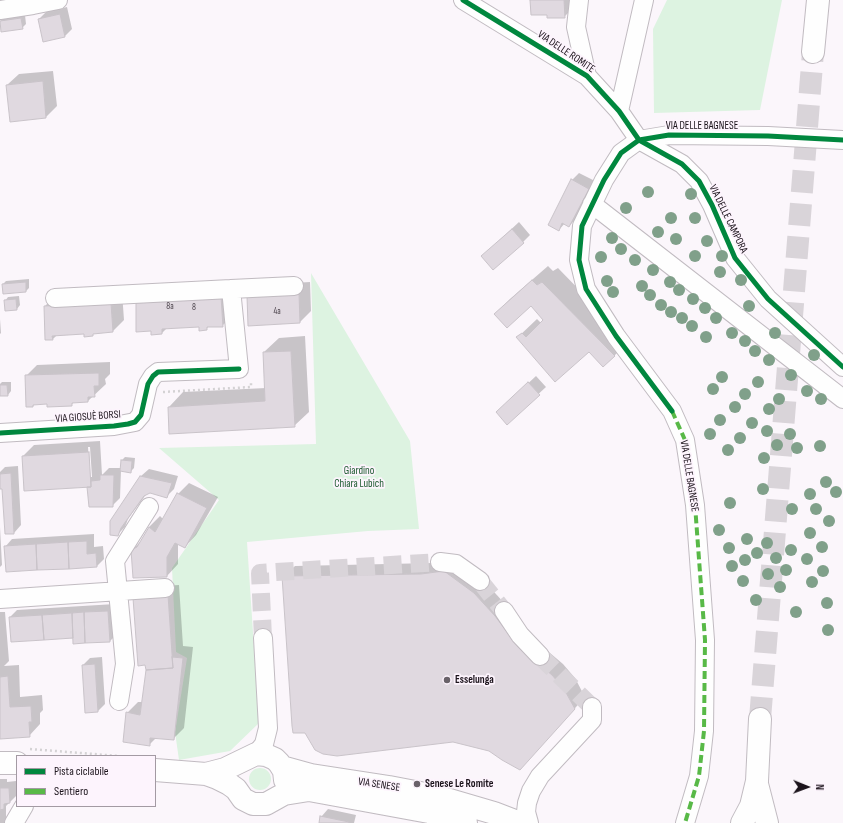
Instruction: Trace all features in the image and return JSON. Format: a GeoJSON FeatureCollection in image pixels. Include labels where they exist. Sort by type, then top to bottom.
{"type":"FeatureCollection","features":[{"type":"Feature","properties":{"kind":"main road"},"geometry":{"type":"LineString","coordinates":[[813,52],[818,0]]}},
{"type":"Feature","properties":{"kind":"main road"},"geometry":{"type":"LineString","coordinates":[[742,823],[751,806],[757,781],[760,719]]}},
{"type":"Feature","properties":{"kind":"main road","name":"VIA SENESE"},"geometry":{"type":"LineString","coordinates":[[206,774],[220,771],[250,757],[270,756],[276,759],[282,767],[311,775],[436,796],[494,813],[520,823]]}},
{"type":"Feature","properties":{"kind":"main road"},"geometry":{"type":"LineString","coordinates":[[236,789],[236,772],[250,757]]}},
{"type":"Feature","properties":{"kind":"main road"},"geometry":{"type":"LineString","coordinates":[[0,763],[16,758]]}},
{"type":"Feature","properties":{"kind":"main road"},"geometry":{"type":"LineString","coordinates":[[279,796],[285,780],[282,767]]}},
{"type":"Feature","properties":{"kind":"main road","name":"VIA SENESE"},"geometry":{"type":"LineString","coordinates":[[156,770],[206,774],[222,780],[236,789],[243,798],[253,804],[266,804],[279,796],[290,792],[309,790],[429,812],[466,823]]}},
{"type":"Feature","properties":{"kind":"main road"},"geometry":{"type":"LineString","coordinates":[[757,781],[767,823]]}},
{"type":"Feature","properties":{"kind":"street"},"geometry":{"type":"LineString","coordinates":[[0,10],[58,0]]}},
{"type":"Feature","properties":{"kind":"street","name":"VIA DELLE ROMITE"},"geometry":{"type":"LineString","coordinates":[[464,0],[588,76],[619,111],[639,140]]}},
{"type":"Feature","properties":{"kind":"street"},"geometry":{"type":"LineString","coordinates":[[579,0],[576,27],[588,76]]}},
{"type":"Feature","properties":{"kind":"street"},"geometry":{"type":"LineString","coordinates":[[619,111],[644,0]]}},
{"type":"Feature","properties":{"kind":"street","name":"VIA DELLE BAGNESE"},"geometry":{"type":"LineString","coordinates":[[684,823],[699,776],[704,731],[705,640],[695,505],[685,440],[672,411],[616,336],[586,289],[579,260],[582,226],[604,180],[621,153],[639,140],[669,136],[768,136],[843,140]]}},
{"type":"Feature","properties":{"kind":"street","name":"VIA DELLE CAMPORA"},"geometry":{"type":"LineString","coordinates":[[639,140],[682,164],[699,181],[712,205],[735,258],[768,298],[843,366]]}},
{"type":"Feature","properties":{"kind":"street"},"geometry":{"type":"LineString","coordinates":[[592,204],[843,399]]}},
{"type":"Feature","properties":{"kind":"street"},"geometry":{"type":"LineString","coordinates":[[55,298],[294,286]]}},
{"type":"Feature","properties":{"kind":"street","name":"VIA GIOSUÈ BORSI"},"geometry":{"type":"LineString","coordinates":[[0,433],[128,424],[135,422],[141,415],[148,384],[153,376],[158,372],[239,369],[231,289]]}},
{"type":"Feature","properties":{"kind":"street"},"geometry":{"type":"LineString","coordinates":[[119,701],[125,664],[115,561],[149,507]]}},
{"type":"Feature","properties":{"kind":"street"},"geometry":{"type":"LineString","coordinates":[[440,562],[456,564],[480,581]]}},
{"type":"Feature","properties":{"kind":"street"},"geometry":{"type":"LineString","coordinates":[[0,599],[165,588]]}},
{"type":"Feature","properties":{"kind":"street"},"geometry":{"type":"LineString","coordinates":[[504,611],[520,635],[540,656]]}},
{"type":"Feature","properties":{"kind":"street"},"geometry":{"type":"LineString","coordinates":[[250,757],[264,744],[268,728],[264,638]]}},
{"type":"Feature","properties":{"kind":"street"},"geometry":{"type":"LineString","coordinates":[[529,823],[526,812],[526,803],[530,791],[540,776],[592,720],[592,707]]}},
{"type":"Feature","properties":{"kind":"street"},"geometry":{"type":"LineString","coordinates":[[14,823],[23,807]]}},
{"type":"Feature","properties":{"kind":"green space"},"geometry":{"type":"Polygon","coordinates":[[[667,0],[782,0],[760,110],[654,113],[653,29],[667,0]]]}},
{"type":"Feature","properties":{"kind":"green space","name":"Giardino Chiara Lubich"},"geometry":{"type":"Polygon","coordinates":[[[311,273],[410,441],[419,529],[368,531],[247,542],[259,723],[230,751],[179,760],[175,732],[187,658],[176,652],[172,568],[219,500],[159,448],[316,444],[311,273]]]}},
{"type":"Feature","properties":{"kind":"green space"},"geometry":{"type":"Polygon","coordinates":[[[260,768],[268,771],[271,779],[268,787],[260,790],[252,787],[249,779],[252,771],[260,768]]]}},
{"type":"Feature","properties":{"kind":"building"},"geometry":{"type":"Polygon","coordinates":[[[530,0],[564,0],[565,18],[547,18],[547,15],[531,15],[530,0]]]}},
{"type":"Feature","properties":{"kind":"building"},"geometry":{"type":"Polygon","coordinates":[[[60,14],[65,37],[43,42],[38,19],[60,14]]]}},
{"type":"Feature","properties":{"kind":"building"},"geometry":{"type":"Polygon","coordinates":[[[21,18],[23,29],[1,32],[0,21],[21,18]]]}},
{"type":"Feature","properties":{"kind":"building"},"geometry":{"type":"Polygon","coordinates":[[[43,81],[46,118],[10,122],[6,85],[43,81]]]}},
{"type":"Feature","properties":{"kind":"building"},"geometry":{"type":"Polygon","coordinates":[[[571,179],[589,189],[569,227],[562,223],[559,231],[548,225],[571,179]]]}},
{"type":"Feature","properties":{"kind":"building"},"geometry":{"type":"Polygon","coordinates":[[[512,229],[524,243],[493,270],[481,256],[512,229]]]}},
{"type":"Feature","properties":{"kind":"building"},"geometry":{"type":"Polygon","coordinates":[[[532,280],[537,285],[542,282],[615,356],[603,367],[589,352],[555,382],[516,337],[522,333],[526,337],[543,320],[531,306],[507,328],[494,314],[532,280]]]}},
{"type":"Feature","properties":{"kind":"building"},"geometry":{"type":"Polygon","coordinates":[[[26,282],[26,292],[3,294],[2,284],[26,282]]]}},
{"type":"Feature","properties":{"kind":"building"},"geometry":{"type":"Polygon","coordinates":[[[299,293],[300,323],[248,326],[247,296],[299,293]]]}},
{"type":"Feature","properties":{"kind":"building"},"geometry":{"type":"Polygon","coordinates":[[[221,296],[223,327],[207,327],[207,330],[199,331],[199,327],[162,329],[162,334],[151,335],[151,331],[136,332],[136,302],[221,296]]]}},
{"type":"Feature","properties":{"kind":"building"},"geometry":{"type":"Polygon","coordinates":[[[16,299],[17,310],[5,311],[4,300],[16,299]]]}},
{"type":"Feature","properties":{"kind":"building"},"geometry":{"type":"Polygon","coordinates":[[[111,303],[113,332],[93,334],[93,336],[84,337],[84,334],[52,336],[53,340],[45,340],[44,306],[111,303]]]}},
{"type":"Feature","properties":{"kind":"building"},"geometry":{"type":"Polygon","coordinates":[[[291,351],[295,427],[169,434],[168,407],[265,401],[263,352],[291,351]]]}},
{"type":"Feature","properties":{"kind":"building"},"geometry":{"type":"Polygon","coordinates":[[[99,373],[99,386],[94,386],[95,397],[88,397],[88,402],[72,403],[72,406],[47,407],[47,404],[26,407],[25,375],[99,373]]]}},
{"type":"Feature","properties":{"kind":"building"},"geometry":{"type":"Polygon","coordinates":[[[528,382],[540,395],[507,425],[496,412],[528,382]]]}},
{"type":"Feature","properties":{"kind":"building"},"geometry":{"type":"Polygon","coordinates":[[[0,385],[7,385],[8,396],[0,396],[0,385]]]}},
{"type":"Feature","properties":{"kind":"building"},"geometry":{"type":"Polygon","coordinates":[[[89,452],[91,487],[24,491],[22,456],[89,452]]]}},
{"type":"Feature","properties":{"kind":"building"},"geometry":{"type":"Polygon","coordinates":[[[121,460],[132,461],[131,473],[120,471],[121,460]]]}},
{"type":"Feature","properties":{"kind":"building"},"geometry":{"type":"Polygon","coordinates":[[[11,473],[14,534],[5,534],[2,489],[0,489],[0,474],[11,473]]]}},
{"type":"Feature","properties":{"kind":"building"},"geometry":{"type":"Polygon","coordinates":[[[100,475],[114,475],[113,507],[89,507],[87,487],[91,487],[91,481],[100,480],[100,475]]]}},
{"type":"Feature","properties":{"kind":"building"},"geometry":{"type":"Polygon","coordinates":[[[140,476],[172,483],[167,498],[150,493],[144,496],[121,528],[118,536],[110,535],[110,521],[140,476]]]}},
{"type":"Feature","properties":{"kind":"building"},"geometry":{"type":"Polygon","coordinates":[[[177,493],[207,508],[185,548],[175,543],[167,557],[167,577],[133,578],[131,550],[137,547],[149,527],[155,532],[177,493]]]}},
{"type":"Feature","properties":{"kind":"building"},"geometry":{"type":"Polygon","coordinates":[[[87,541],[87,554],[96,553],[97,567],[69,569],[68,542],[87,541]]]}},
{"type":"Feature","properties":{"kind":"building"},"geometry":{"type":"Polygon","coordinates":[[[68,542],[69,569],[37,570],[36,544],[68,542]]]}},
{"type":"Feature","properties":{"kind":"building"},"geometry":{"type":"Polygon","coordinates":[[[36,544],[37,570],[6,572],[4,546],[36,544]]]}},
{"type":"Feature","properties":{"kind":"building"},"geometry":{"type":"Polygon","coordinates":[[[444,571],[474,593],[495,616],[519,648],[552,675],[564,689],[575,709],[520,770],[489,751],[453,742],[337,756],[323,754],[315,750],[305,733],[293,733],[282,576],[421,574],[444,571]]]}},
{"type":"Feature","properties":{"kind":"building"},"geometry":{"type":"Polygon","coordinates":[[[168,595],[173,668],[146,670],[145,665],[138,666],[133,598],[168,595]]]}},
{"type":"Feature","properties":{"kind":"building"},"geometry":{"type":"Polygon","coordinates":[[[108,611],[110,642],[85,643],[84,612],[108,611]]]}},
{"type":"Feature","properties":{"kind":"building"},"geometry":{"type":"Polygon","coordinates":[[[84,612],[85,643],[73,644],[72,613],[84,612]]]}},
{"type":"Feature","properties":{"kind":"building"},"geometry":{"type":"Polygon","coordinates":[[[72,613],[73,638],[44,640],[42,615],[72,613]]]}},
{"type":"Feature","properties":{"kind":"building"},"geometry":{"type":"Polygon","coordinates":[[[42,615],[44,640],[11,642],[9,617],[42,615]]]}},
{"type":"Feature","properties":{"kind":"building"},"geometry":{"type":"Polygon","coordinates":[[[172,657],[183,658],[174,740],[150,738],[150,746],[123,742],[126,712],[140,715],[146,670],[173,668],[172,657]]]}},
{"type":"Feature","properties":{"kind":"building"},"geometry":{"type":"Polygon","coordinates":[[[95,664],[98,712],[85,713],[82,665],[95,664]]]}},
{"type":"Feature","properties":{"kind":"building"},"geometry":{"type":"Polygon","coordinates":[[[8,676],[10,707],[31,706],[32,722],[29,722],[30,737],[0,739],[0,677],[8,676]]]}},
{"type":"Feature","properties":{"kind":"building"},"geometry":{"type":"Polygon","coordinates":[[[0,788],[9,788],[10,803],[4,804],[4,809],[0,810],[0,788]]]}},
{"type":"Feature","properties":{"kind":"building"},"geometry":{"type":"Polygon","coordinates":[[[320,816],[349,822],[349,823],[319,823],[320,816]]]}},
{"type":"Feature","properties":{"kind":"tunnel"},"geometry":{"type":"LineString","coordinates":[[760,719],[813,52]]}},
{"type":"Feature","properties":{"kind":"tunnel"},"geometry":{"type":"LineString","coordinates":[[263,638],[260,573],[440,562]]}},
{"type":"Feature","properties":{"kind":"tunnel"},"geometry":{"type":"LineString","coordinates":[[480,581],[504,611]]}},
{"type":"Feature","properties":{"kind":"tunnel"},"geometry":{"type":"LineString","coordinates":[[540,656],[592,707]]}},
{"type":"Feature","properties":{"kind":"marked path"},"geometry":{"type":"LineString","coordinates":[[672,411],[685,440],[695,505],[705,640],[704,731],[699,776],[685,823]]}},
{"type":"Feature","properties":{"kind":"cycle path"},"geometry":{"type":"LineString","coordinates":[[463,0],[587,76],[619,111],[639,140],[682,164],[699,181],[712,205],[735,258],[768,299],[843,367]]}},
{"type":"Feature","properties":{"kind":"cycle path"},"geometry":{"type":"LineString","coordinates":[[672,411],[616,336],[586,289],[579,260],[582,226],[604,180],[621,153],[639,140],[669,135],[768,136],[843,140]]}},
{"type":"Feature","properties":{"kind":"cycle path"},"geometry":{"type":"LineString","coordinates":[[0,433],[128,424],[135,422],[141,415],[148,384],[153,376],[158,372],[239,369]]}},
{"type":"Feature","properties":{"kind":"place","name":"Esselunga"},"geometry":{"type":"Point","coordinates":[447,680]}},
{"type":"Feature","properties":{"kind":"place","name":"Senese Le Romite"},"geometry":{"type":"Point","coordinates":[417,784]}}]}
